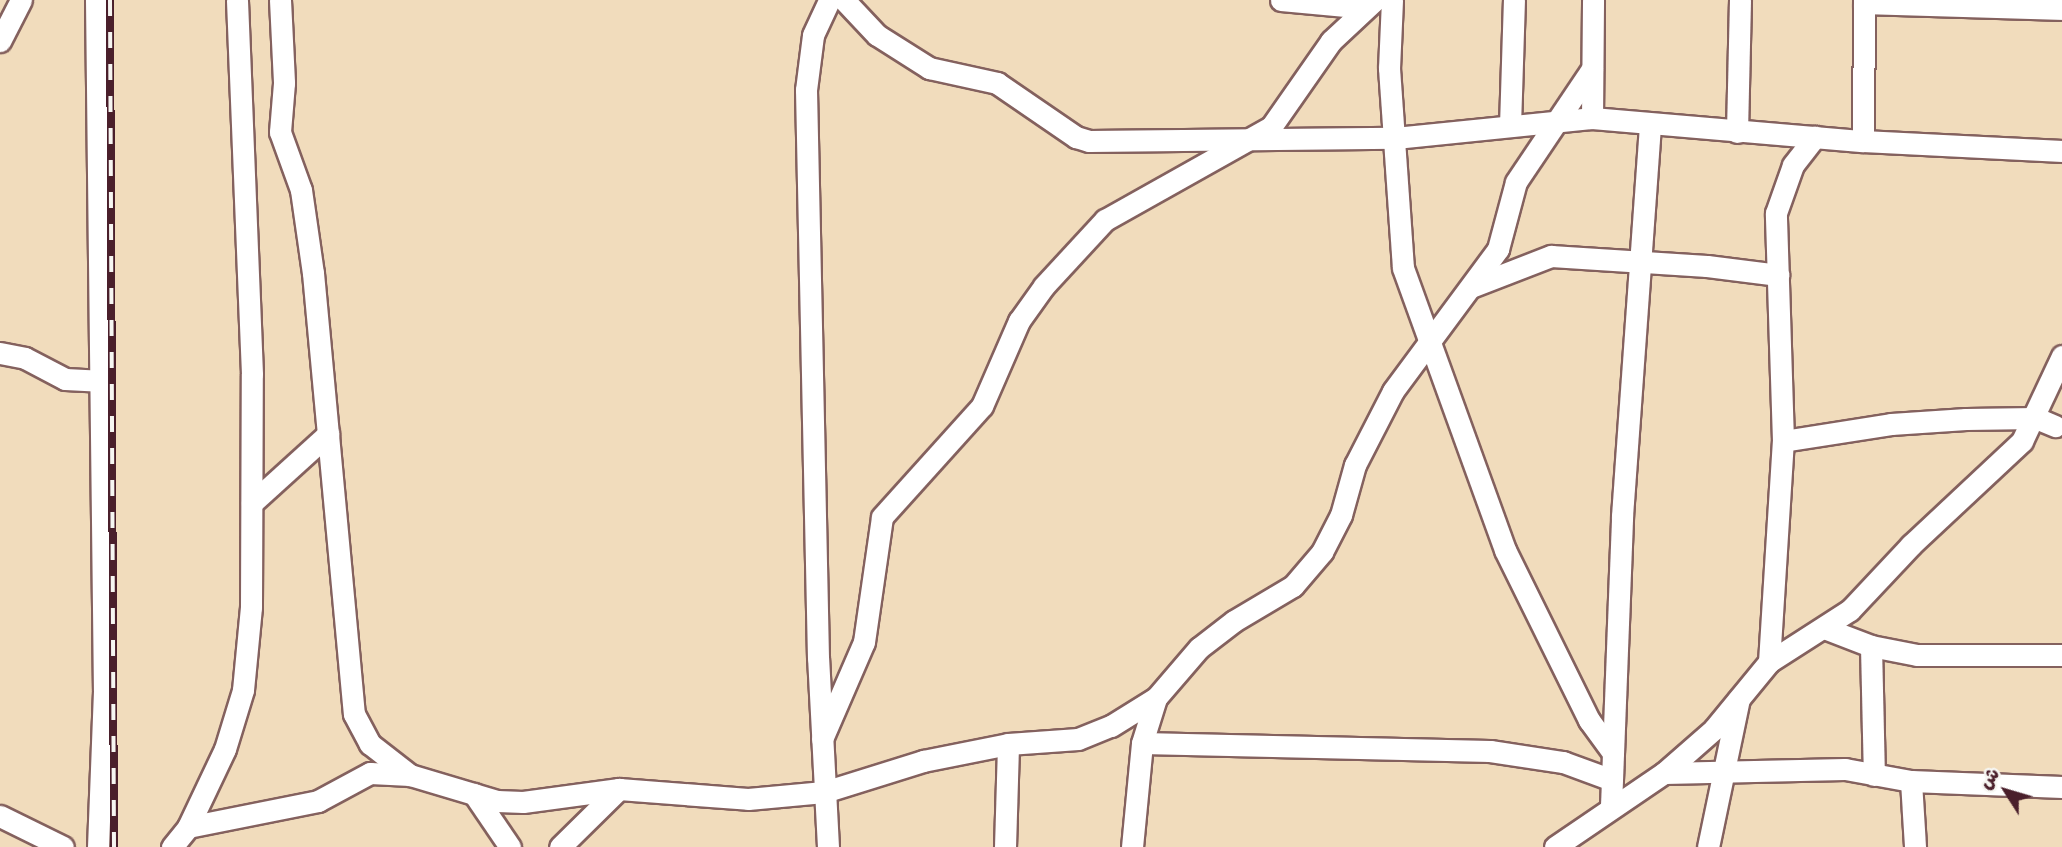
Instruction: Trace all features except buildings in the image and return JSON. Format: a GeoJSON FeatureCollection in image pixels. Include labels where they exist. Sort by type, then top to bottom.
{"type":"FeatureCollection","features":[{"type":"Feature","properties":{"kind":"street"},"geometry":{"type":"LineString","coordinates":[[0,41],[21,0]]}},
{"type":"Feature","properties":{"kind":"street"},"geometry":{"type":"LineString","coordinates":[[96,0],[104,691],[98,847]]}},
{"type":"Feature","properties":{"kind":"street"},"geometry":{"type":"LineString","coordinates":[[172,847],[188,827],[225,750],[243,690],[251,607],[252,374],[237,0]]}},
{"type":"Feature","properties":{"kind":"street"},"geometry":{"type":"LineString","coordinates":[[280,0],[284,83],[280,132],[306,213],[354,714],[370,744],[410,775]]}},
{"type":"Feature","properties":{"kind":"street"},"geometry":{"type":"LineString","coordinates":[[828,847],[821,739],[806,90],[812,42],[829,0]]}},
{"type":"Feature","properties":{"kind":"street"},"geometry":{"type":"LineString","coordinates":[[844,0],[877,35],[929,68],[997,83],[1076,137],[1089,141],[1395,138],[1561,118],[1592,118],[1863,141],[2062,151]]}},
{"type":"Feature","properties":{"kind":"street"},"geometry":{"type":"LineString","coordinates":[[1281,0],[1370,4]]}},
{"type":"Feature","properties":{"kind":"street"},"geometry":{"type":"LineString","coordinates":[[1392,0],[1389,68],[1403,268],[1505,550],[1589,720],[1613,753]]}},
{"type":"Feature","properties":{"kind":"street"},"geometry":{"type":"LineString","coordinates":[[1510,126],[1514,0]]}},
{"type":"Feature","properties":{"kind":"street"},"geometry":{"type":"LineString","coordinates":[[1592,118],[1593,0]]}},
{"type":"Feature","properties":{"kind":"street"},"geometry":{"type":"LineString","coordinates":[[1737,132],[1740,0]]}},
{"type":"Feature","properties":{"kind":"street"},"geometry":{"type":"LineString","coordinates":[[1863,141],[1864,1],[2062,9]]}},
{"type":"Feature","properties":{"kind":"street"},"geometry":{"type":"LineString","coordinates":[[821,739],[864,642],[882,517],[982,406],[1019,321],[1032,303],[1105,220],[1255,138],[1284,113],[1313,62],[1370,4]]}},
{"type":"Feature","properties":{"kind":"street"},"geometry":{"type":"LineString","coordinates":[[188,827],[318,801],[370,773],[410,775],[450,783],[474,794],[523,802],[619,789],[748,799],[824,792],[923,761],[1008,744],[1078,740],[1156,698],[1199,648],[1234,621],[1293,586],[1322,552],[1341,515],[1355,465],[1371,432],[1428,342],[1469,287],[1506,230],[1516,182],[1592,69]]}},
{"type":"Feature","properties":{"kind":"street"},"geometry":{"type":"LineString","coordinates":[[1611,806],[1622,516],[1650,125]]}},
{"type":"Feature","properties":{"kind":"street"},"geometry":{"type":"LineString","coordinates":[[1769,662],[1783,440],[1776,213],[1793,165],[1815,137]]}},
{"type":"Feature","properties":{"kind":"street"},"geometry":{"type":"LineString","coordinates":[[1469,287],[1551,256],[1779,275]]}},
{"type":"Feature","properties":{"kind":"street"},"geometry":{"type":"LineString","coordinates":[[0,353],[25,358],[65,379],[99,381]]}},
{"type":"Feature","properties":{"kind":"street"},"geometry":{"type":"LineString","coordinates":[[1555,847],[1611,806],[1664,773],[1714,729],[1769,662],[1850,610],[1911,545],[2022,441],[2051,422],[2062,355]]}},
{"type":"Feature","properties":{"kind":"street"},"geometry":{"type":"LineString","coordinates":[[1783,440],[1891,424],[2051,422]]}},
{"type":"Feature","properties":{"kind":"street"},"geometry":{"type":"LineString","coordinates":[[252,503],[328,434]]}},
{"type":"Feature","properties":{"kind":"street"},"geometry":{"type":"LineString","coordinates":[[1824,628],[1871,646],[1917,656],[2062,656]]}},
{"type":"Feature","properties":{"kind":"street"},"geometry":{"type":"LineString","coordinates":[[1871,646],[1874,775]]}},
{"type":"Feature","properties":{"kind":"street"},"geometry":{"type":"LineString","coordinates":[[1707,847],[1727,773],[1740,696]]}},
{"type":"Feature","properties":{"kind":"street"},"geometry":{"type":"LineString","coordinates":[[1132,847],[1142,743],[1156,698]]}},
{"type":"Feature","properties":{"kind":"street"},"geometry":{"type":"LineString","coordinates":[[1142,743],[1490,751],[1563,762],[1612,780]]}},
{"type":"Feature","properties":{"kind":"street"},"geometry":{"type":"LineString","coordinates":[[1005,847],[1008,744]]}},
{"type":"Feature","properties":{"kind":"street"},"geometry":{"type":"LineString","coordinates":[[1664,773],[1845,769],[1911,781],[2062,787]]}},
{"type":"Feature","properties":{"kind":"street"},"geometry":{"type":"LineString","coordinates":[[1911,781],[1916,847]]}},
{"type":"Feature","properties":{"kind":"street"},"geometry":{"type":"LineString","coordinates":[[561,847],[619,789]]}},
{"type":"Feature","properties":{"kind":"street"},"geometry":{"type":"LineString","coordinates":[[474,794],[510,847]]}},
{"type":"Feature","properties":{"kind":"street"},"geometry":{"type":"LineString","coordinates":[[0,816],[63,847]]}},
{"type":"Feature","properties":{"kind":"railway"},"geometry":{"type":"LineString","coordinates":[[110,0],[114,847]]}}]}
